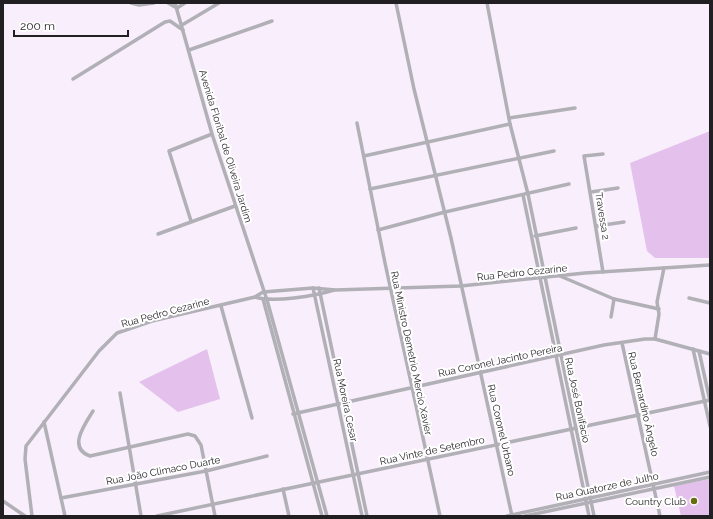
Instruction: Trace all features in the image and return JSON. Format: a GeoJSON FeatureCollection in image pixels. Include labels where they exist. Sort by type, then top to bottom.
{"type":"FeatureCollection","features":[{"type":"Feature","properties":{"kind":"street"},"geometry":{"type":"LineString","coordinates":[[131,3],[139,5],[154,3]]}},
{"type":"Feature","properties":{"kind":"street"},"geometry":{"type":"LineString","coordinates":[[168,3],[177,8],[185,3]]}},
{"type":"Feature","properties":{"kind":"street","name":"Avenida Floribal de Oliveira Jardim"},"geometry":{"type":"LineString","coordinates":[[175,3],[212,134],[263,292],[293,414],[322,516]]}},
{"type":"Feature","properties":{"kind":"street"},"geometry":{"type":"LineString","coordinates":[[182,25],[218,3]]}},
{"type":"Feature","properties":{"kind":"street","name":"Rua Coronel Urbano"},"geometry":{"type":"LineString","coordinates":[[396,3],[427,143],[451,238],[496,445],[515,515]]}},
{"type":"Feature","properties":{"kind":"street"},"geometry":{"type":"LineString","coordinates":[[487,3],[510,124],[526,194]]}},
{"type":"Feature","properties":{"kind":"street"},"geometry":{"type":"LineString","coordinates":[[74,79],[165,22],[170,21],[183,30]]}},
{"type":"Feature","properties":{"kind":"street"},"geometry":{"type":"LineString","coordinates":[[189,50],[272,21]]}},
{"type":"Feature","properties":{"kind":"street"},"geometry":{"type":"LineString","coordinates":[[509,118],[575,108]]}},
{"type":"Feature","properties":{"kind":"street","name":"Rua Ministro Demetrio Mercio Xavier"},"geometry":{"type":"LineString","coordinates":[[357,124],[384,263],[426,460],[440,516]]}},
{"type":"Feature","properties":{"kind":"street"},"geometry":{"type":"LineString","coordinates":[[364,156],[510,124]]}},
{"type":"Feature","properties":{"kind":"street"},"geometry":{"type":"LineString","coordinates":[[191,221],[170,151],[212,134]]}},
{"type":"Feature","properties":{"kind":"street"},"geometry":{"type":"LineString","coordinates":[[370,190],[554,151]]}},
{"type":"Feature","properties":{"kind":"street","name":"Travessa 2"},"geometry":{"type":"LineString","coordinates":[[603,154],[584,156],[603,272]]}},
{"type":"Feature","properties":{"kind":"street"},"geometry":{"type":"LineString","coordinates":[[378,230],[444,212],[569,184]]}},
{"type":"Feature","properties":{"kind":"street"},"geometry":{"type":"LineString","coordinates":[[591,192],[618,188]]}},
{"type":"Feature","properties":{"kind":"street","name":"Rua José Bonifacio"},"geometry":{"type":"LineString","coordinates":[[526,194],[545,278],[558,356]]}},
{"type":"Feature","properties":{"kind":"street","name":"Rua José Bonifacio"},"geometry":{"type":"LineString","coordinates":[[526,194],[528,221],[574,429],[589,516]]}},
{"type":"Feature","properties":{"kind":"street"},"geometry":{"type":"LineString","coordinates":[[158,234],[235,206]]}},
{"type":"Feature","properties":{"kind":"street"},"geometry":{"type":"LineString","coordinates":[[528,221],[533,220]]}},
{"type":"Feature","properties":{"kind":"street"},"geometry":{"type":"LineString","coordinates":[[596,226],[624,222]]}},
{"type":"Feature","properties":{"kind":"street"},"geometry":{"type":"LineString","coordinates":[[532,237],[576,228]]}},
{"type":"Feature","properties":{"kind":"street","name":"Rua Pedro Cezarine"},"geometry":{"type":"LineString","coordinates":[[263,292],[313,288],[335,290],[461,286],[603,272],[710,265]]}},
{"type":"Feature","properties":{"kind":"street"},"geometry":{"type":"LineString","coordinates":[[655,339],[659,308],[657,302],[664,268]]}},
{"type":"Feature","properties":{"kind":"street"},"geometry":{"type":"LineString","coordinates":[[559,276],[614,299],[659,308]]}},
{"type":"Feature","properties":{"kind":"street","name":"Rua Moreira Cesar"},"geometry":{"type":"LineString","coordinates":[[313,288],[339,403],[362,516]]}},
{"type":"Feature","properties":{"kind":"street","name":"Rua Moreira Cesar"},"geometry":{"type":"LineString","coordinates":[[319,288],[367,516]]}},
{"type":"Feature","properties":{"kind":"street"},"geometry":{"type":"LineString","coordinates":[[290,290],[292,298]]}},
{"type":"Feature","properties":{"kind":"street","name":"Rua Pedro Cezarine"},"geometry":{"type":"LineString","coordinates":[[32,516],[25,451],[44,422],[99,351],[117,333],[152,322],[255,297],[265,300],[292,298],[320,295],[335,290]]}},
{"type":"Feature","properties":{"kind":"street"},"geometry":{"type":"LineString","coordinates":[[255,297],[263,292]]}},
{"type":"Feature","properties":{"kind":"street"},"geometry":{"type":"LineString","coordinates":[[689,298],[710,303]]}},
{"type":"Feature","properties":{"kind":"street"},"geometry":{"type":"LineString","coordinates":[[611,317],[614,299]]}},
{"type":"Feature","properties":{"kind":"street","name":"Avenida Floribal de Oliveira Jardim"},"geometry":{"type":"LineString","coordinates":[[265,300],[299,412],[327,516]]}},
{"type":"Feature","properties":{"kind":"street"},"geometry":{"type":"LineString","coordinates":[[221,306],[252,418]]}},
{"type":"Feature","properties":{"kind":"street","name":"Rua Coronel Jacinto Pereira"},"geometry":{"type":"LineString","coordinates":[[293,414],[411,387],[645,338],[655,339],[710,354]]}},
{"type":"Feature","properties":{"kind":"street","name":"Rua Bernardino Ângelo"},"geometry":{"type":"LineString","coordinates":[[622,343],[660,516]]}},
{"type":"Feature","properties":{"kind":"street"},"geometry":{"type":"LineString","coordinates":[[693,349],[710,426]]}},
{"type":"Feature","properties":{"kind":"street"},"geometry":{"type":"LineString","coordinates":[[699,351],[710,400]]}},
{"type":"Feature","properties":{"kind":"street"},"geometry":{"type":"LineString","coordinates":[[120,393],[141,516]]}},
{"type":"Feature","properties":{"kind":"street","name":"Rua Vinte de Setembro"},"geometry":{"type":"LineString","coordinates":[[158,516],[710,400]]}},
{"type":"Feature","properties":{"kind":"street"},"geometry":{"type":"LineString","coordinates":[[93,411],[78,436],[79,446],[84,454],[90,456],[188,434],[195,436],[201,445],[215,516]]}},
{"type":"Feature","properties":{"kind":"street"},"geometry":{"type":"LineString","coordinates":[[44,422],[65,516]]}},
{"type":"Feature","properties":{"kind":"street"},"geometry":{"type":"LineString","coordinates":[[301,442],[306,441]]}},
{"type":"Feature","properties":{"kind":"street","name":"Rua João Climaco Duarte"},"geometry":{"type":"LineString","coordinates":[[61,498],[206,471],[267,456]]}},
{"type":"Feature","properties":{"kind":"street","name":"Rua Quatorze de Julho"},"geometry":{"type":"LineString","coordinates":[[591,502],[681,483],[710,472]]}},
{"type":"Feature","properties":{"kind":"street","name":"Rua Quatorze de Julho"},"geometry":{"type":"LineString","coordinates":[[507,516],[528,514],[610,493],[680,478],[710,477]]}},
{"type":"Feature","properties":{"kind":"street"},"geometry":{"type":"LineString","coordinates":[[680,478],[681,483]]}},
{"type":"Feature","properties":{"kind":"street"},"geometry":{"type":"LineString","coordinates":[[633,488],[634,493]]}},
{"type":"Feature","properties":{"kind":"street"},"geometry":{"type":"LineString","coordinates":[[283,490],[290,516]]}},
{"type":"Feature","properties":{"kind":"street"},"geometry":{"type":"LineString","coordinates":[[610,493],[610,498]]}},
{"type":"Feature","properties":{"kind":"street","name":"Rua José Bonifacio"},"geometry":{"type":"LineString","coordinates":[[587,500],[591,502],[594,516]]}},
{"type":"Feature","properties":{"kind":"street"},"geometry":{"type":"LineString","coordinates":[[3,501],[17,514],[25,516]]}},
{"type":"Feature","properties":{"kind":"shaded area"},"geometry":{"type":"Polygon","coordinates":[[[710,131],[710,258],[655,258],[647,251],[630,163],[710,131]]]}},
{"type":"Feature","properties":{"kind":"shaded area"},"geometry":{"type":"Polygon","coordinates":[[[207,349],[220,399],[178,412],[139,382],[207,349]]]}},
{"type":"Feature","properties":{"kind":"shaded area","name":"Country Club"},"geometry":{"type":"Polygon","coordinates":[[[710,479],[710,516],[681,516],[674,486],[710,479]]]}},
{"type":"Feature","properties":{"kind":"place","name":"Country Club"},"geometry":{"type":"Point","coordinates":[694,501]}}]}
